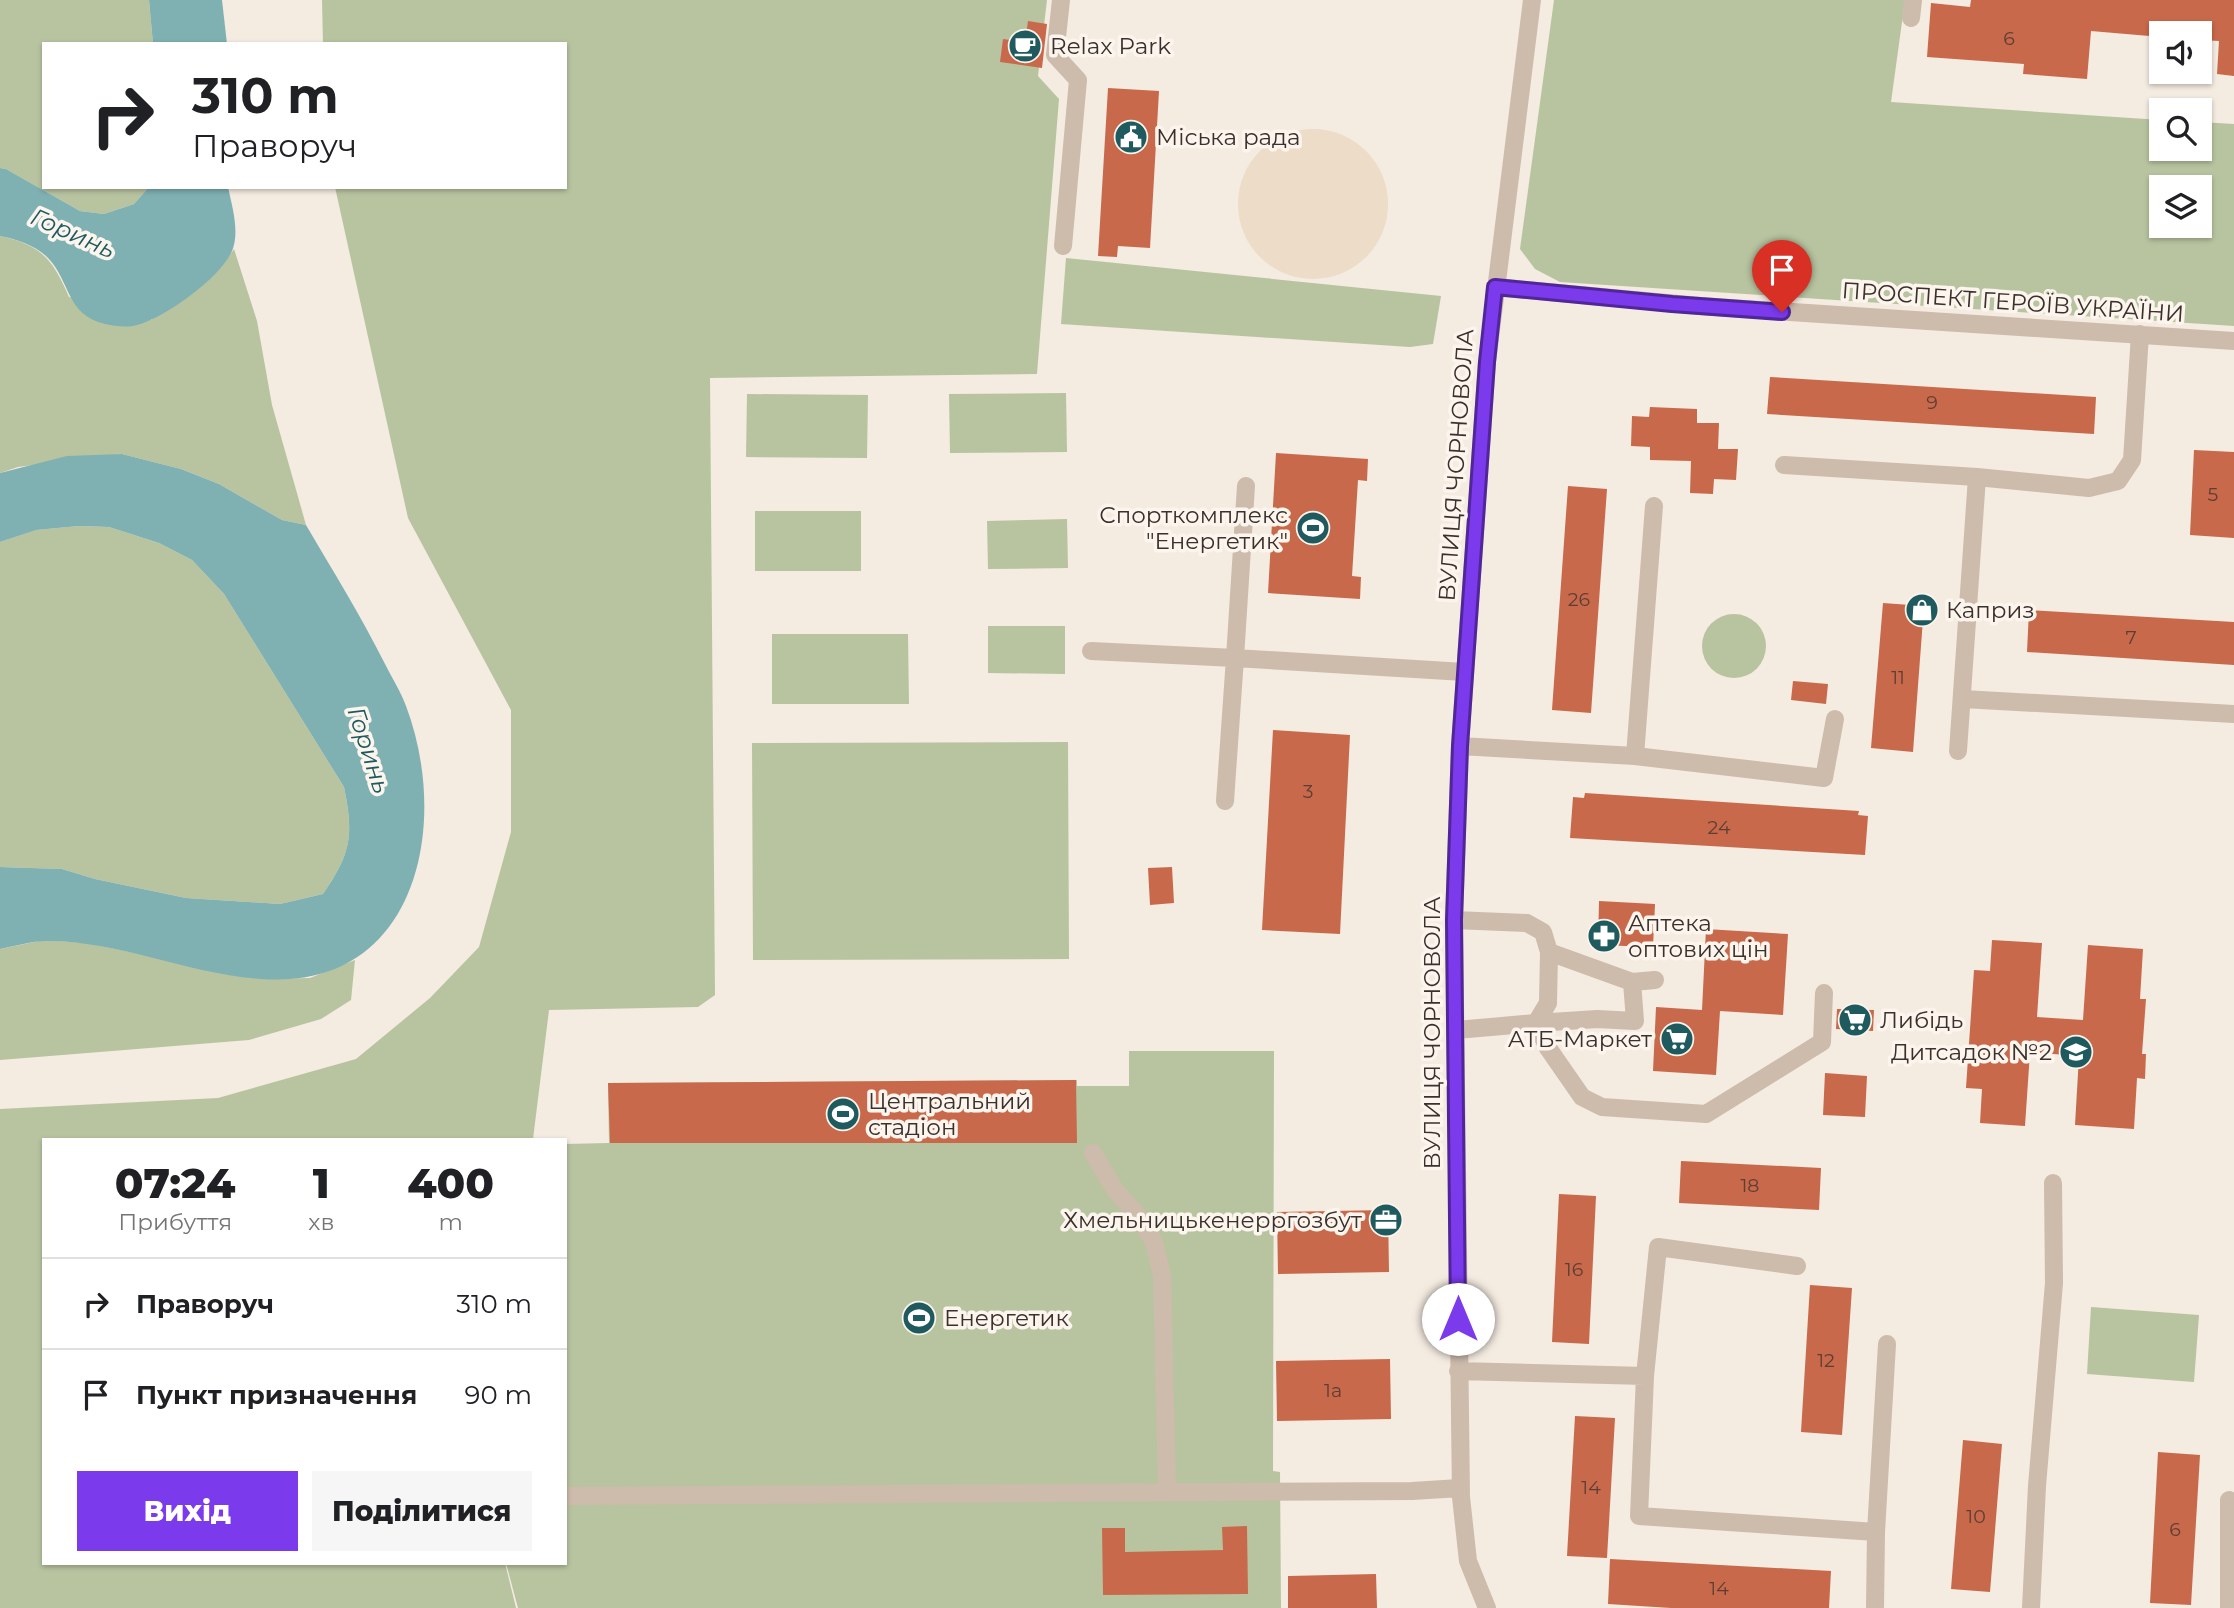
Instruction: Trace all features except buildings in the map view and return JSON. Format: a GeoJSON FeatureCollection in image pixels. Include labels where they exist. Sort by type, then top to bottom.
{"type":"FeatureCollection","features":[{"type":"Feature","properties":{"kind":"street"},"geometry":{"type":"LineString","coordinates":[[1061,0],[1055,55],[1077,80],[1063,246]]}},
{"type":"Feature","properties":{"kind":"street","name":"ВУЛИЦЯ ЧОРНОВОЛА"},"geometry":{"type":"LineString","coordinates":[[1487,1608],[1468,1560],[1461,1488],[1454,920],[1464,672],[1487,362],[1532,0]]}},
{"type":"Feature","properties":{"kind":"street","name":"ПРОСПЕКТ ГЕРОЇВ УКРАЇНИ"},"geometry":{"type":"LineString","coordinates":[[1495,287],[1700,306],[2234,341]]}},
{"type":"Feature","properties":{"kind":"street"},"geometry":{"type":"LineString","coordinates":[[1784,466],[1977,477],[2089,488],[2118,481],[2132,460],[2140,334]]}},
{"type":"Feature","properties":{"kind":"street"},"geometry":{"type":"LineString","coordinates":[[1958,751],[1977,477]]}},
{"type":"Feature","properties":{"kind":"street"},"geometry":{"type":"LineString","coordinates":[[1225,801],[1246,486]]}},
{"type":"Feature","properties":{"kind":"street"},"geometry":{"type":"LineString","coordinates":[[1635,756],[1654,506]]}},
{"type":"Feature","properties":{"kind":"street"},"geometry":{"type":"LineString","coordinates":[[1091,651],[1464,672]]}},
{"type":"Feature","properties":{"kind":"street"},"geometry":{"type":"LineString","coordinates":[[1963,699],[2234,713]]}},
{"type":"Feature","properties":{"kind":"street"},"geometry":{"type":"LineString","coordinates":[[1460,746],[1635,756],[1824,778],[1835,719]]}},
{"type":"Feature","properties":{"kind":"street"},"geometry":{"type":"LineString","coordinates":[[1454,920],[1527,923],[1543,932],[1549,951],[1548,1003],[1536,1023]]}},
{"type":"Feature","properties":{"kind":"street"},"geometry":{"type":"LineString","coordinates":[[1549,951],[1632,982],[1655,980]]}},
{"type":"Feature","properties":{"kind":"street"},"geometry":{"type":"LineString","coordinates":[[1456,1030],[1597,1019],[1635,1021],[1632,982]]}},
{"type":"Feature","properties":{"kind":"street"},"geometry":{"type":"LineString","coordinates":[[1536,1023],[1548,1048],[1582,1097],[1602,1107],[1706,1114],[1822,1041],[1825,993]]}},
{"type":"Feature","properties":{"kind":"street"},"geometry":{"type":"LineString","coordinates":[[1093,1153],[1115,1190],[1139,1217],[1154,1242],[1163,1276],[1167,1491]]}},
{"type":"Feature","properties":{"kind":"street"},"geometry":{"type":"LineString","coordinates":[[2031,1608],[2037,1486],[2054,1283],[2053,1183]]}},
{"type":"Feature","properties":{"kind":"street"},"geometry":{"type":"LineString","coordinates":[[1797,1266],[1658,1247],[1645,1376],[1639,1516],[1876,1531]]}},
{"type":"Feature","properties":{"kind":"street"},"geometry":{"type":"LineString","coordinates":[[1875,1608],[1876,1531],[1887,1345]]}},
{"type":"Feature","properties":{"kind":"street"},"geometry":{"type":"LineString","coordinates":[[1458,1371],[1645,1376]]}},
{"type":"Feature","properties":{"kind":"street"},"geometry":{"type":"LineString","coordinates":[[567,1496],[1412,1491],[1461,1488]]}},
{"type":"Feature","properties":{"kind":"street"},"geometry":{"type":"LineString","coordinates":[[2229,1608],[2230,1500]]}},
{"type":"Feature","properties":{"kind":"green space"},"geometry":{"type":"Polygon","coordinates":[[[0,0],[149,0],[153,42],[42,42],[42,189],[147,189],[134,204],[104,214],[80,211],[0,168],[0,0]]]}},
{"type":"Feature","properties":{"kind":"green space"},"geometry":{"type":"Polygon","coordinates":[[[322,0],[1047,0],[1038,76],[1059,99],[1037,374],[710,378],[715,995],[698,1007],[549,1010],[533,1138],[42,1138],[42,1565],[505,1565],[516,1608],[0,1608],[0,1109],[218,1098],[356,1059],[430,998],[479,947],[511,832],[511,710],[408,518],[335,189],[567,189],[567,42],[323,42],[322,0]]]}},
{"type":"Feature","properties":{"kind":"green space"},"geometry":{"type":"Polygon","coordinates":[[[1554,0],[1905,0],[1891,102],[2149,119],[2149,161],[2212,161],[2212,123],[2234,124],[2234,326],[1560,282],[1535,269],[1520,249],[1554,0]]]}},
{"type":"Feature","properties":{"kind":"green space"},"geometry":{"type":"Polygon","coordinates":[[[0,236],[26,244],[44,256],[57,273],[69,297],[151,320],[207,280],[234,249],[257,321],[272,405],[306,525],[282,520],[219,484],[181,469],[122,454],[18,467],[0,473],[0,236]]]}},
{"type":"Feature","properties":{"kind":"green space"},"geometry":{"type":"Polygon","coordinates":[[[1066,258],[1441,296],[1433,344],[1410,347],[1061,324],[1066,258]]]}},
{"type":"Feature","properties":{"kind":"green space"},"geometry":{"type":"Polygon","coordinates":[[[1066,393],[1067,452],[950,453],[949,394],[1066,393]]]}},
{"type":"Feature","properties":{"kind":"green space"},"geometry":{"type":"Polygon","coordinates":[[[747,394],[868,395],[867,458],[746,457],[747,394]]]}},
{"type":"Feature","properties":{"kind":"green space"},"geometry":{"type":"Polygon","coordinates":[[[755,511],[861,511],[861,571],[755,571],[755,511]]]}},
{"type":"Feature","properties":{"kind":"green space"},"geometry":{"type":"Polygon","coordinates":[[[1067,519],[1068,568],[988,569],[987,521],[1067,519]]]}},
{"type":"Feature","properties":{"kind":"green space"},"geometry":{"type":"Polygon","coordinates":[[[79,526],[109,527],[159,543],[192,560],[224,594],[344,787],[349,819],[348,844],[340,867],[323,894],[280,904],[186,898],[95,879],[62,869],[0,867],[0,542],[35,530],[79,526]]]}},
{"type":"Feature","properties":{"kind":"green space"},"geometry":{"type":"Polygon","coordinates":[[[1734,614],[1752,620],[1760,628],[1766,646],[1760,664],[1752,672],[1734,678],[1716,672],[1708,664],[1702,646],[1708,628],[1716,620],[1734,614]]]}},
{"type":"Feature","properties":{"kind":"green space"},"geometry":{"type":"Polygon","coordinates":[[[988,626],[1065,626],[1065,674],[988,673],[988,626]]]}},
{"type":"Feature","properties":{"kind":"green space"},"geometry":{"type":"Polygon","coordinates":[[[772,634],[908,634],[909,704],[772,704],[772,634]]]}},
{"type":"Feature","properties":{"kind":"green space"},"geometry":{"type":"Polygon","coordinates":[[[1068,742],[1069,959],[753,960],[752,743],[1068,742]]]}},
{"type":"Feature","properties":{"kind":"green space"},"geometry":{"type":"Polygon","coordinates":[[[44,940],[87,943],[261,979],[310,978],[355,960],[351,1000],[321,1019],[249,1040],[0,1060],[0,949],[44,940]]]}},
{"type":"Feature","properties":{"kind":"green space","name":"Енергетик"},"geometry":{"type":"Polygon","coordinates":[[[1129,1051],[1274,1051],[1273,1471],[1280,1472],[1281,1608],[518,1608],[507,1565],[567,1565],[567,1144],[609,1143],[608,1083],[1077,1080],[1077,1086],[1129,1086],[1129,1051]]]}},
{"type":"Feature","properties":{"kind":"green space"},"geometry":{"type":"Polygon","coordinates":[[[2091,1307],[2199,1315],[2194,1382],[2087,1374],[2091,1307]]]}},
{"type":"Feature","properties":{"kind":"shaded area"},"geometry":{"type":"Polygon","coordinates":[[[1313,129],[1342,134],[1366,151],[1383,175],[1388,204],[1383,233],[1366,257],[1342,274],[1313,279],[1284,274],[1260,257],[1243,233],[1238,204],[1243,175],[1260,151],[1284,134],[1313,129]]]}},
{"type":"Feature","properties":{"kind":"water"},"geometry":{"type":"Polygon","coordinates":[[[149,0],[222,0],[227,42],[153,42],[149,0]]]}},
{"type":"Feature","properties":{"kind":"water","name":"Горинь"},"geometry":{"type":"Polygon","coordinates":[[[0,168],[80,211],[104,214],[134,204],[147,189],[228,189],[235,227],[232,251],[204,284],[162,314],[149,321],[125,327],[92,320],[70,297],[48,258],[26,244],[0,236],[0,168]]]}},
{"type":"Feature","properties":{"kind":"water","name":"Горинь"},"geometry":{"type":"Polygon","coordinates":[[[122,454],[181,469],[219,484],[282,520],[306,525],[366,628],[406,706],[419,752],[424,801],[421,848],[409,892],[387,929],[356,958],[314,976],[261,979],[234,976],[74,942],[41,941],[0,949],[0,867],[62,869],[95,879],[186,898],[280,904],[323,894],[340,867],[348,844],[349,819],[344,787],[224,594],[192,560],[159,543],[109,527],[79,526],[36,530],[0,542],[0,473],[67,456],[122,454]]]}},
{"type":"Feature","properties":{"kind":"place","name":"Relax Park"},"geometry":{"type":"Point","coordinates":[1025,46]}},
{"type":"Feature","properties":{"kind":"place","name":"Міська рада"},"geometry":{"type":"Point","coordinates":[1131,137]}},
{"type":"Feature","properties":{"kind":"place","name":"Спорткомплекс \"Енергетик\""},"geometry":{"type":"Point","coordinates":[1313,528]}},
{"type":"Feature","properties":{"kind":"place","name":"Каприз"},"geometry":{"type":"Point","coordinates":[1922,610]}},
{"type":"Feature","properties":{"kind":"place","name":"Аптека оптових цін"},"geometry":{"type":"Point","coordinates":[1604,936]}},
{"type":"Feature","properties":{"kind":"place","name":"Либідь"},"geometry":{"type":"Point","coordinates":[1855,1020]}},
{"type":"Feature","properties":{"kind":"place","name":"АТБ-Маркет"},"geometry":{"type":"Point","coordinates":[1677,1039]}},
{"type":"Feature","properties":{"kind":"place","name":"Дитсадок №2"},"geometry":{"type":"Point","coordinates":[2076,1052]}},
{"type":"Feature","properties":{"kind":"place","name":"Центральний стадіон"},"geometry":{"type":"Point","coordinates":[843,1114]}},
{"type":"Feature","properties":{"kind":"place","name":"Хмельницькенерргозбут"},"geometry":{"type":"Point","coordinates":[1386,1220]}},
{"type":"Feature","properties":{"kind":"place","name":"Енергетик"},"geometry":{"type":"Point","coordinates":[919,1318]}},
{"type":"Feature","properties":{"kind":"route"},"geometry":{"type":"LineString","coordinates":[[1458,1319],[1454,920],[1460,746],[1487,362],[1495,287],[1782,312]]}}]}
